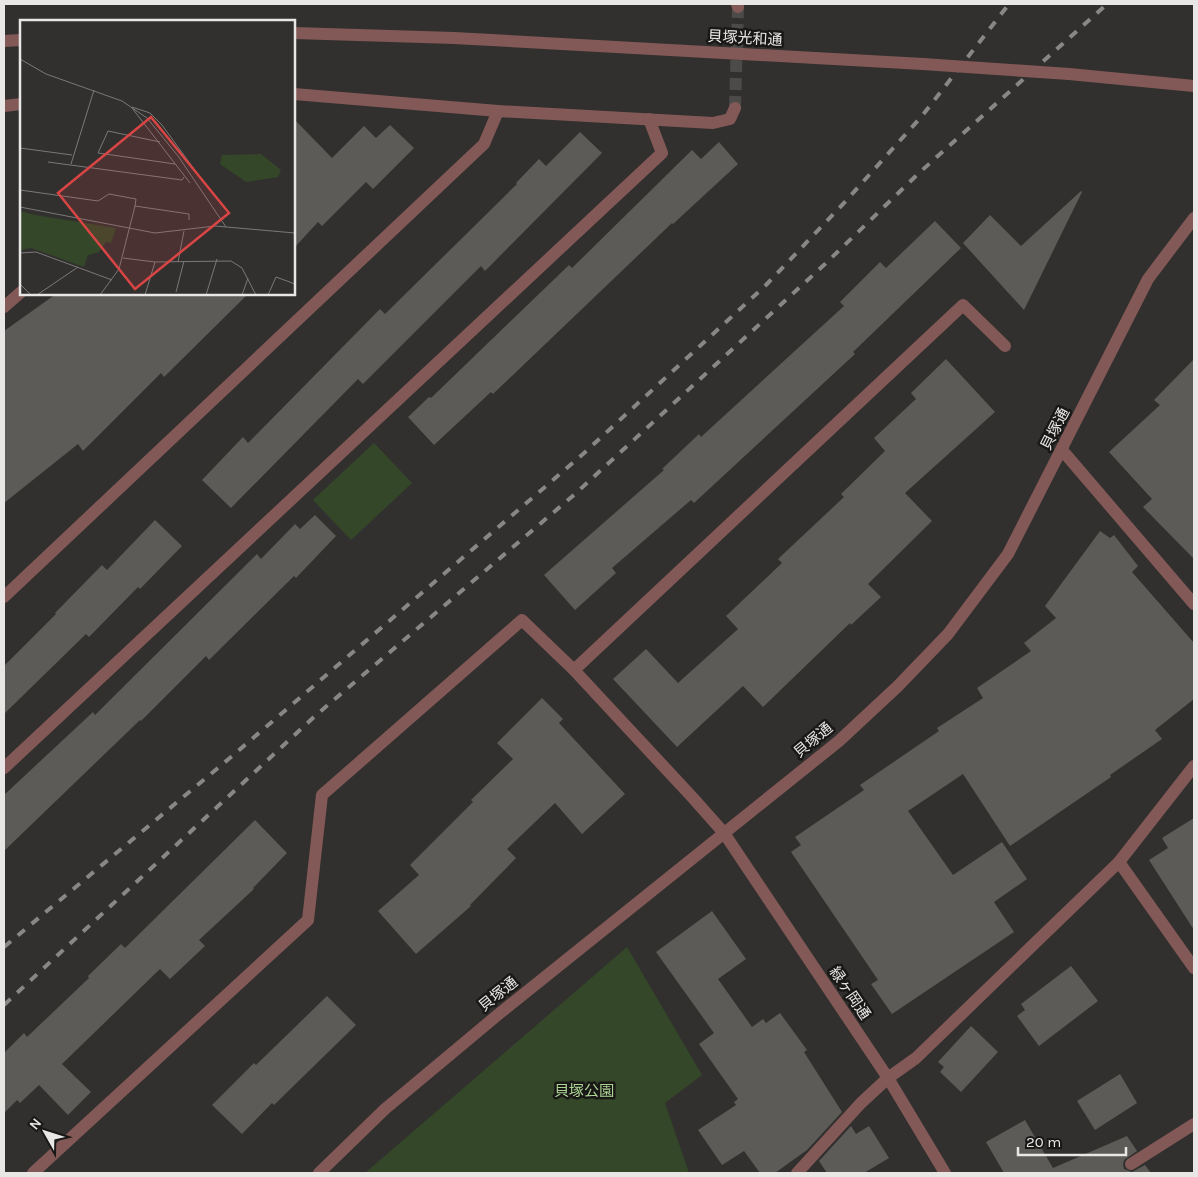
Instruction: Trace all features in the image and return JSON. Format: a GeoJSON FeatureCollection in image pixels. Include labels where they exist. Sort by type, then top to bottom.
{"type":"FeatureCollection","features":[{"type":"Feature","properties":{"kind":"street","name":"貝塚光和通"},"geometry":{"type":"LineString","coordinates":[[295,33],[454,38],[923,64],[1069,74],[1194,86]]}},
{"type":"Feature","properties":{"kind":"street"},"geometry":{"type":"LineString","coordinates":[[4,41],[20,40]]}},
{"type":"Feature","properties":{"kind":"street"},"geometry":{"type":"LineString","coordinates":[[295,94],[498,111],[713,123],[730,119],[735,108]]}},
{"type":"Feature","properties":{"kind":"street"},"geometry":{"type":"LineString","coordinates":[[4,106],[20,104]]}},
{"type":"Feature","properties":{"kind":"street"},"geometry":{"type":"LineString","coordinates":[[4,596],[484,144],[498,111]]}},
{"type":"Feature","properties":{"kind":"street"},"geometry":{"type":"LineString","coordinates":[[4,768],[662,154],[649,119]]}},
{"type":"Feature","properties":{"kind":"street","name":"貝塚通"},"geometry":{"type":"LineString","coordinates":[[319,1173],[385,1109],[500,1013],[839,741],[898,686],[948,634],[1008,554],[1148,278],[1194,218]]}},
{"type":"Feature","properties":{"kind":"street"},"geometry":{"type":"LineString","coordinates":[[4,307],[20,293]]}},
{"type":"Feature","properties":{"kind":"street"},"geometry":{"type":"LineString","coordinates":[[574,670],[963,305],[1005,346]]}},
{"type":"Feature","properties":{"kind":"street"},"geometry":{"type":"LineString","coordinates":[[1062,450],[1194,604]]}},
{"type":"Feature","properties":{"kind":"street","name":"緑ヶ岡通"},"geometry":{"type":"LineString","coordinates":[[33,1173],[308,920],[322,795],[522,620],[574,670],[724,833],[888,1078],[945,1173]]}},
{"type":"Feature","properties":{"kind":"street"},"geometry":{"type":"LineString","coordinates":[[797,1173],[861,1103],[888,1078],[916,1058],[1118,862],[1194,766]]}},
{"type":"Feature","properties":{"kind":"street"},"geometry":{"type":"LineString","coordinates":[[1118,862],[1194,968]]}},
{"type":"Feature","properties":{"kind":"street"},"geometry":{"type":"LineString","coordinates":[[1131,1164],[1194,1124]]}},
{"type":"Feature","properties":{"kind":"green space"},"geometry":{"type":"Polygon","coordinates":[[[374,443],[412,483],[351,540],[313,500],[374,443]]]}},
{"type":"Feature","properties":{"kind":"green space","name":"貝塚公園"},"geometry":{"type":"Polygon","coordinates":[[[627,947],[702,1075],[665,1103],[689,1173],[365,1173],[627,947]]]}},
{"type":"Feature","properties":{"kind":"building"},"geometry":{"type":"Polygon","coordinates":[[[295,120],[332,158],[364,126],[376,138],[390,125],[414,148],[373,189],[366,182],[322,226],[318,222],[295,247],[295,120]]]}},
{"type":"Feature","properties":{"kind":"building"},"geometry":{"type":"Polygon","coordinates":[[[580,132],[602,153],[485,271],[481,266],[363,384],[358,379],[231,508],[202,480],[243,437],[248,443],[380,309],[385,314],[517,184],[539,159],[546,166],[580,132]]]}},
{"type":"Feature","properties":{"kind":"building"},"geometry":{"type":"Polygon","coordinates":[[[719,142],[738,164],[672,223],[493,394],[491,392],[434,445],[408,417],[429,397],[431,398],[569,265],[572,268],[692,150],[701,159],[719,142]]]}},
{"type":"Feature","properties":{"kind":"building"},"geometry":{"type":"Polygon","coordinates":[[[1081,191],[1024,310],[963,243],[990,215],[1021,246],[1081,191]]]}},
{"type":"Feature","properties":{"kind":"building"},"geometry":{"type":"Polygon","coordinates":[[[935,221],[961,248],[853,352],[855,354],[694,503],[691,500],[612,568],[616,573],[575,610],[544,575],[664,470],[662,469],[699,434],[701,437],[844,306],[840,302],[880,262],[886,268],[935,221]]]}},
{"type":"Feature","properties":{"kind":"building"},"geometry":{"type":"Polygon","coordinates":[[[55,295],[247,295],[164,377],[161,373],[83,451],[78,444],[4,503],[4,331],[55,295]]]}},
{"type":"Feature","properties":{"kind":"building"},"geometry":{"type":"Polygon","coordinates":[[[946,359],[995,412],[905,493],[932,521],[868,584],[881,597],[851,625],[850,623],[763,707],[743,686],[677,747],[613,679],[646,649],[678,683],[738,629],[726,616],[782,563],[778,559],[844,497],[841,494],[885,451],[874,438],[916,399],[911,393],[946,359]]]}},
{"type":"Feature","properties":{"kind":"building"},"geometry":{"type":"Polygon","coordinates":[[[1194,359],[1194,559],[1143,507],[1152,499],[1109,452],[1160,405],[1154,400],[1194,359]]]}},
{"type":"Feature","properties":{"kind":"building"},"geometry":{"type":"Polygon","coordinates":[[[315,515],[336,536],[296,578],[294,576],[209,660],[206,656],[141,721],[4,851],[4,795],[93,712],[95,715],[257,554],[261,559],[295,524],[300,529],[315,515]]]}},
{"type":"Feature","properties":{"kind":"building"},"geometry":{"type":"Polygon","coordinates":[[[155,520],[182,546],[140,589],[138,587],[89,637],[86,634],[4,714],[4,666],[102,565],[107,570],[155,520]]]}},
{"type":"Feature","properties":{"kind":"building"},"geometry":{"type":"Polygon","coordinates":[[[1100,531],[1110,538],[1114,535],[1138,566],[1132,572],[1194,643],[1194,699],[1155,730],[1162,739],[1110,775],[1111,777],[1010,846],[963,774],[908,811],[953,875],[1002,842],[1027,879],[994,902],[1014,932],[892,1014],[871,984],[878,980],[791,852],[801,845],[795,837],[864,790],[860,785],[939,731],[937,728],[983,698],[977,688],[1031,651],[1024,643],[1056,618],[1045,606],[1100,531]]]}},
{"type":"Feature","properties":{"kind":"building"},"geometry":{"type":"Polygon","coordinates":[[[542,698],[563,719],[559,723],[625,794],[582,834],[555,803],[507,849],[516,858],[471,906],[416,954],[378,911],[419,875],[410,865],[473,802],[471,800],[513,759],[497,743],[542,698]]]}},
{"type":"Feature","properties":{"kind":"building"},"geometry":{"type":"Polygon","coordinates":[[[1194,818],[1194,930],[1149,860],[1168,848],[1162,838],[1194,818]]]}},
{"type":"Feature","properties":{"kind":"building"},"geometry":{"type":"Polygon","coordinates":[[[255,820],[287,853],[254,889],[199,940],[205,946],[170,979],[160,969],[62,1064],[91,1092],[68,1115],[39,1085],[20,1103],[17,1100],[4,1113],[4,1053],[24,1033],[27,1037],[89,978],[88,976],[121,944],[125,948],[255,820]]]}},
{"type":"Feature","properties":{"kind":"building"},"geometry":{"type":"Polygon","coordinates":[[[712,911],[746,959],[718,979],[752,1027],[763,1019],[766,1023],[780,1013],[807,1050],[804,1052],[842,1112],[807,1150],[775,1173],[760,1173],[744,1151],[722,1165],[698,1130],[736,1105],[734,1102],[738,1099],[699,1044],[714,1033],[656,952],[712,911]]]}},
{"type":"Feature","properties":{"kind":"building"},"geometry":{"type":"Polygon","coordinates":[[[1071,966],[1098,1001],[1039,1046],[1017,1016],[1025,1010],[1021,1004],[1071,966]]]}},
{"type":"Feature","properties":{"kind":"building"},"geometry":{"type":"Polygon","coordinates":[[[327,996],[356,1025],[274,1105],[272,1103],[242,1134],[212,1105],[254,1063],[256,1065],[327,996]]]}},
{"type":"Feature","properties":{"kind":"building"},"geometry":{"type":"Polygon","coordinates":[[[971,1026],[998,1052],[961,1092],[940,1072],[944,1067],[938,1062],[971,1026]]]}},
{"type":"Feature","properties":{"kind":"building"},"geometry":{"type":"Polygon","coordinates":[[[1120,1074],[1137,1103],[1095,1130],[1077,1101],[1120,1074]]]}},
{"type":"Feature","properties":{"kind":"building"},"geometry":{"type":"Polygon","coordinates":[[[1025,1120],[1053,1168],[1127,1136],[1137,1151],[1124,1160],[1124,1169],[1132,1172],[1145,1165],[1151,1173],[1004,1173],[986,1142],[1025,1120]]]}},
{"type":"Feature","properties":{"kind":"building"},"geometry":{"type":"Polygon","coordinates":[[[851,1126],[856,1134],[869,1126],[889,1158],[864,1173],[827,1173],[819,1161],[851,1126]]]}},
{"type":"Feature","properties":{"kind":"tunnel"},"geometry":{"type":"LineString","coordinates":[[735,108],[738,7]]}},
{"type":"Feature","properties":{"kind":"railway"},"geometry":{"type":"LineString","coordinates":[[4,947],[231,757],[583,454],[766,285],[844,203],[922,116],[1009,4]]}},
{"type":"Feature","properties":{"kind":"railway"},"geometry":{"type":"LineString","coordinates":[[4,1005],[315,716],[575,494],[825,264],[919,173],[1107,4]]}}]}
